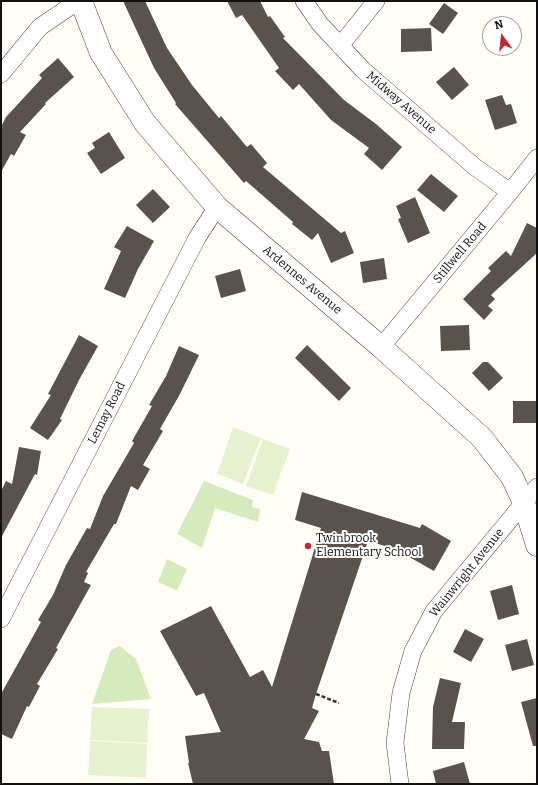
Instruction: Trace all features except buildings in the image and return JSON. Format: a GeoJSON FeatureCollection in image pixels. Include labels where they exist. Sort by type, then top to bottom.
{"type":"FeatureCollection","features":[{"type":"Feature","properties":{"kind":"street"},"geometry":{"type":"LineString","coordinates":[[1,74],[40,27],[80,1]]}},
{"type":"Feature","properties":{"kind":"street","name":"Ardennes Avenue"},"geometry":{"type":"LineString","coordinates":[[80,1],[101,53],[145,123],[217,207],[381,346],[482,438],[512,477],[530,495],[537,545]]}},
{"type":"Feature","properties":{"kind":"street","name":"Midway Avenue"},"geometry":{"type":"LineString","coordinates":[[304,1],[320,24],[363,70],[475,167],[510,192]]}},
{"type":"Feature","properties":{"kind":"street"},"geometry":{"type":"LineString","coordinates":[[340,46],[376,1]]}},
{"type":"Feature","properties":{"kind":"street","name":"Stillwell Road"},"geometry":{"type":"LineString","coordinates":[[381,346],[537,158]]}},
{"type":"Feature","properties":{"kind":"street","name":"Lemay Road"},"geometry":{"type":"LineString","coordinates":[[1,620],[193,245],[217,207]]}},
{"type":"Feature","properties":{"kind":"street","name":"Wainwright Avenue"},"geometry":{"type":"LineString","coordinates":[[400,784],[395,743],[401,693],[413,651],[434,611],[530,495]]}},
{"type":"Feature","properties":{"kind":"path"},"geometry":{"type":"LineString","coordinates":[[316,694],[339,703]]}},
{"type":"Feature","properties":{"kind":"green space"},"geometry":{"type":"Polygon","coordinates":[[[233,427],[261,438],[243,484],[217,474],[233,427]]]}},
{"type":"Feature","properties":{"kind":"green space"},"geometry":{"type":"Polygon","coordinates":[[[263,439],[290,449],[273,495],[246,486],[263,439]]]}},
{"type":"Feature","properties":{"kind":"green space"},"geometry":{"type":"Polygon","coordinates":[[[204,481],[253,500],[252,507],[260,509],[258,522],[215,508],[202,548],[177,534],[204,481]]]}},
{"type":"Feature","properties":{"kind":"green space"},"geometry":{"type":"Polygon","coordinates":[[[167,559],[187,569],[177,591],[158,582],[167,559]]]}},
{"type":"Feature","properties":{"kind":"green space"},"geometry":{"type":"Polygon","coordinates":[[[120,646],[136,659],[151,699],[92,704],[111,650],[120,646]]]}},
{"type":"Feature","properties":{"kind":"green space"},"geometry":{"type":"Polygon","coordinates":[[[92,707],[149,709],[147,743],[90,740],[92,707]]]}},
{"type":"Feature","properties":{"kind":"green space"},"geometry":{"type":"Polygon","coordinates":[[[90,741],[147,744],[146,778],[88,775],[90,741]]]}},
{"type":"Feature","properties":{"kind":"place","name":"Twinbrook Elementary School"},"geometry":{"type":"Point","coordinates":[308,546]}}]}
